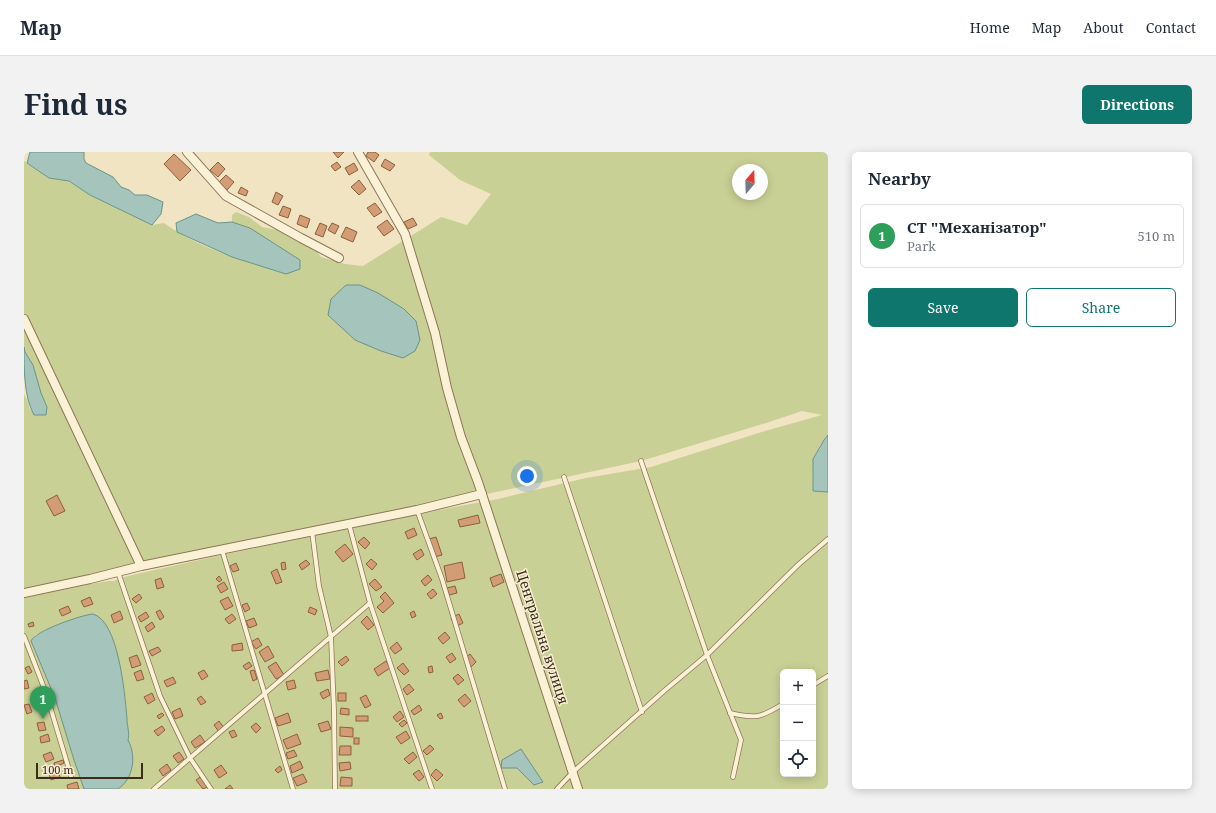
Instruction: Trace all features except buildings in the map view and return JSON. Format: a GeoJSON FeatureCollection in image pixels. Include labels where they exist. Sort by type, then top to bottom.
{"type":"FeatureCollection","features":[{"type":"Feature","properties":{"kind":"street"},"geometry":{"type":"LineString","coordinates":[[187,152],[226,196],[300,238],[339,258]]}},
{"type":"Feature","properties":{"kind":"street","name":"Центральна вулиця"},"geometry":{"type":"LineString","coordinates":[[358,152],[405,234],[434,333],[447,388],[461,437],[482,494],[578,789]]}},
{"type":"Feature","properties":{"kind":"street"},"geometry":{"type":"LineString","coordinates":[[24,319],[141,566]]}},
{"type":"Feature","properties":{"kind":"street"},"geometry":{"type":"LineString","coordinates":[[24,593],[141,566],[418,510],[482,494]]}},
{"type":"Feature","properties":{"kind":"lane"},"geometry":{"type":"LineString","coordinates":[[641,461],[707,655],[741,740],[733,777]]}},
{"type":"Feature","properties":{"kind":"lane"},"geometry":{"type":"LineString","coordinates":[[564,477],[642,712]]}},
{"type":"Feature","properties":{"kind":"lane"},"geometry":{"type":"LineString","coordinates":[[418,510],[442,579],[505,789]]}},
{"type":"Feature","properties":{"kind":"lane"},"geometry":{"type":"LineString","coordinates":[[349,524],[370,603],[432,789]]}},
{"type":"Feature","properties":{"kind":"lane"},"geometry":{"type":"LineString","coordinates":[[312,531],[319,586],[331,637],[335,789]]}},
{"type":"Feature","properties":{"kind":"lane"},"geometry":{"type":"LineString","coordinates":[[557,789],[573,772],[707,655],[798,565],[828,539]]}},
{"type":"Feature","properties":{"kind":"lane"},"geometry":{"type":"LineString","coordinates":[[222,549],[293,789]]}},
{"type":"Feature","properties":{"kind":"lane"},"geometry":{"type":"LineString","coordinates":[[118,572],[160,696],[190,758],[211,789]]}},
{"type":"Feature","properties":{"kind":"lane"},"geometry":{"type":"LineString","coordinates":[[154,789],[370,603]]}},
{"type":"Feature","properties":{"kind":"lane"},"geometry":{"type":"LineString","coordinates":[[24,636],[46,693],[71,776]]}},
{"type":"Feature","properties":{"kind":"lane"},"geometry":{"type":"LineString","coordinates":[[816,683],[828,676]]}},
{"type":"Feature","properties":{"kind":"lane"},"geometry":{"type":"LineString","coordinates":[[730,713],[748,717],[765,715],[781,705]]}},
{"type":"Feature","properties":{"kind":"green space"},"geometry":{"type":"Polygon","coordinates":[[[430,152],[828,152],[828,435],[818,449],[814,462],[813,491],[828,492],[828,789],[118,789],[127,779],[132,759],[132,753],[128,740],[129,733],[122,677],[115,644],[109,630],[102,620],[93,614],[59,624],[35,635],[32,644],[55,698],[84,789],[24,789],[24,598],[96,583],[113,581],[128,576],[217,556],[498,499],[586,478],[651,467],[765,431],[822,415],[802,411],[641,461],[24,593],[24,394],[30,410],[47,407],[41,393],[33,365],[25,352],[24,347],[24,161],[49,178],[68,181],[90,195],[152,225],[164,223],[207,247],[238,259],[286,274],[300,260],[250,228],[232,222],[232,215],[236,212],[249,217],[262,227],[277,230],[316,250],[321,257],[345,264],[363,266],[441,217],[467,225],[491,194],[460,180],[429,155],[430,152]],[[517,768],[534,784],[543,782],[517,768]]]}},
{"type":"Feature","properties":{"kind":"water"},"geometry":{"type":"Polygon","coordinates":[[[30,152],[84,152],[84,159],[86,163],[113,177],[121,187],[129,190],[135,195],[147,195],[163,202],[161,214],[152,225],[90,195],[69,181],[49,178],[27,163],[30,152]]]}},
{"type":"Feature","properties":{"kind":"water"},"geometry":{"type":"Polygon","coordinates":[[[196,214],[218,223],[232,222],[250,228],[300,260],[300,269],[286,274],[232,257],[177,232],[176,223],[196,214]]]}},
{"type":"Feature","properties":{"kind":"water"},"geometry":{"type":"Polygon","coordinates":[[[346,285],[360,285],[378,293],[404,309],[416,321],[420,340],[415,351],[403,358],[381,351],[355,340],[328,315],[331,299],[346,285]]]}},
{"type":"Feature","properties":{"kind":"water"},"geometry":{"type":"Polygon","coordinates":[[[24,347],[25,352],[33,365],[41,393],[47,407],[46,415],[34,415],[28,400],[25,383],[24,347]]]}},
{"type":"Feature","properties":{"kind":"water"},"geometry":{"type":"Polygon","coordinates":[[[828,435],[828,492],[813,491],[813,459],[828,435]]]}},
{"type":"Feature","properties":{"kind":"water"},"geometry":{"type":"Polygon","coordinates":[[[93,614],[102,620],[109,630],[115,644],[122,678],[129,733],[128,740],[131,747],[133,760],[127,780],[118,789],[84,789],[55,698],[31,641],[34,637],[49,628],[69,620],[93,614]]]}},
{"type":"Feature","properties":{"kind":"water"},"geometry":{"type":"Polygon","coordinates":[[[521,749],[543,782],[534,785],[517,768],[501,768],[502,760],[521,749]]]}},
{"type":"Feature","properties":{"kind":"place","name":"СТ \"Механізатор\""},"geometry":{"type":"Point","coordinates":[43,719]}}]}
